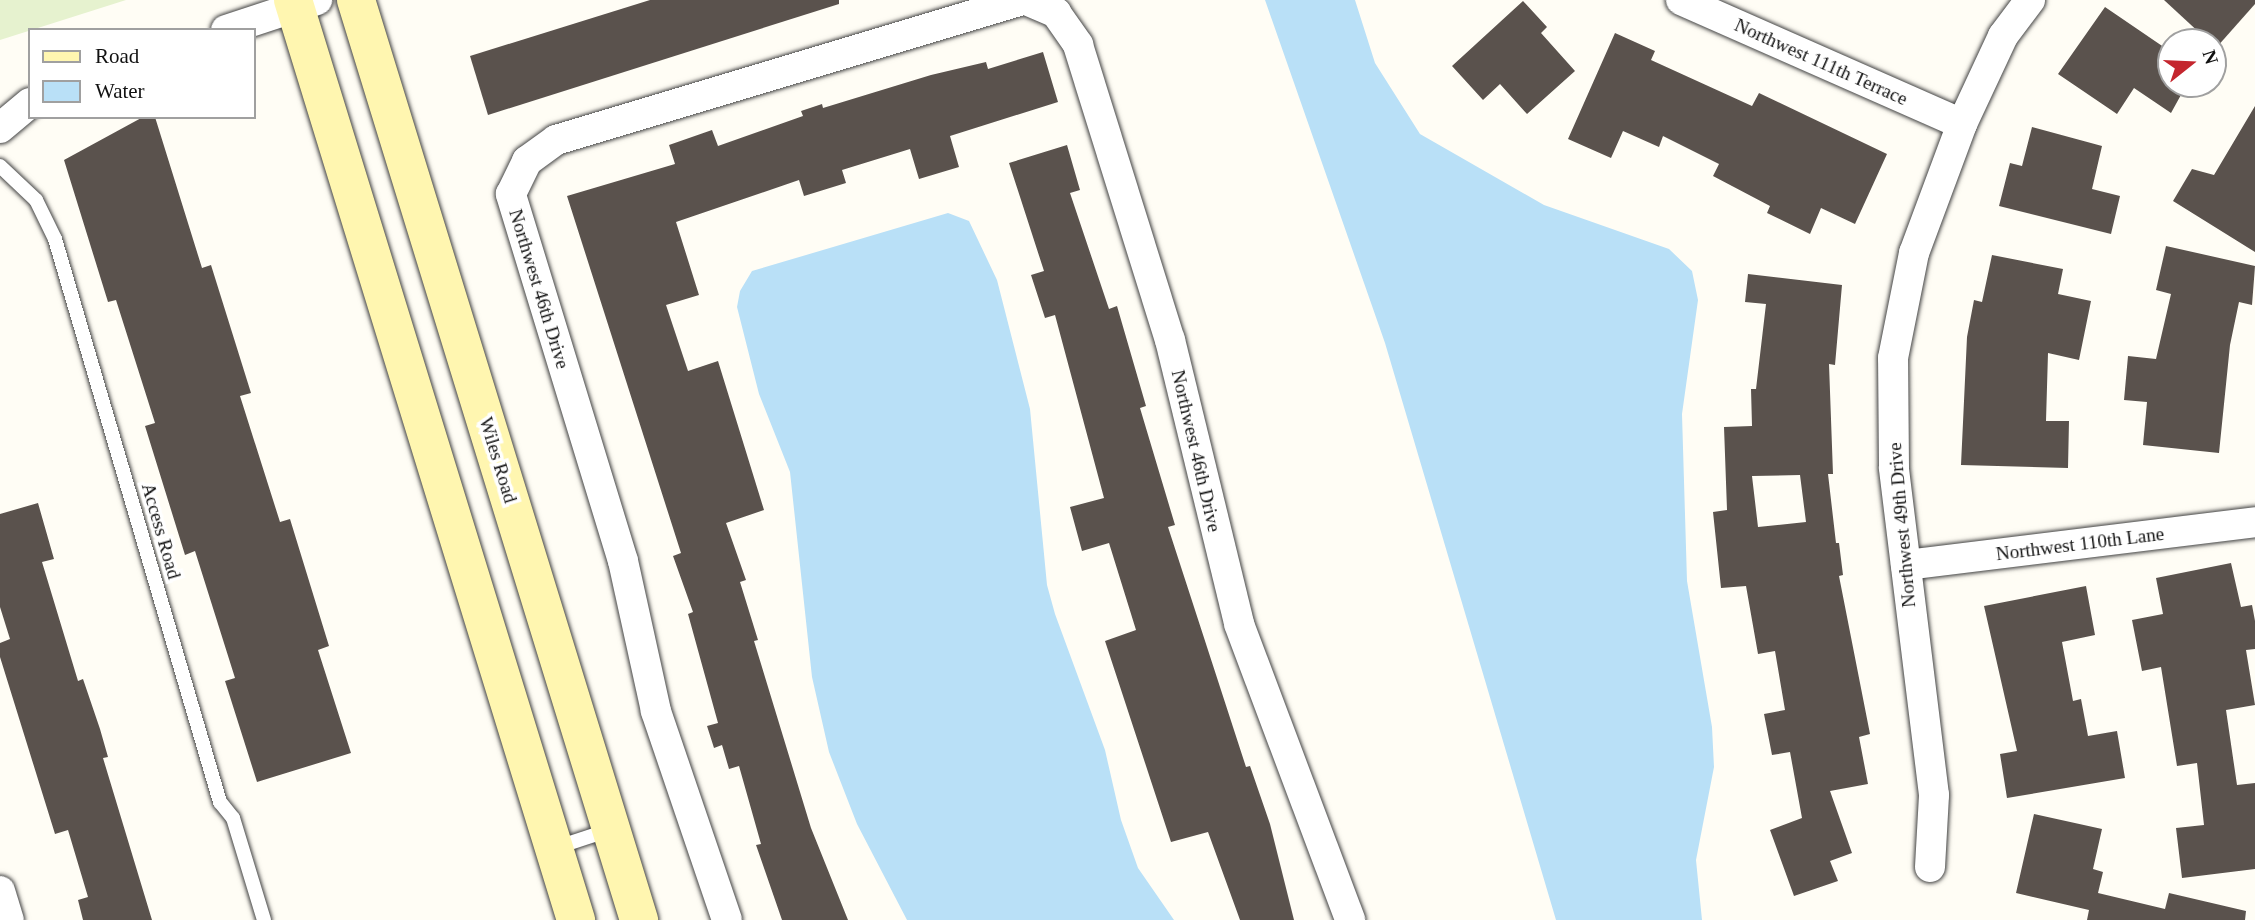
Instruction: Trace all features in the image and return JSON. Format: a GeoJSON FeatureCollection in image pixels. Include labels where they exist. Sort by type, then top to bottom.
{"type":"FeatureCollection","features":[{"type":"Feature","properties":{"kind":"main road","name":"Wiles Road"},"geometry":{"type":"LineString","coordinates":[[356,0],[639,920]]}},
{"type":"Feature","properties":{"kind":"main road"},"geometry":{"type":"LineString","coordinates":[[302,2],[576,920]]}},
{"type":"Feature","properties":{"kind":"street","name":"Northwest 46th Drive"},"geometry":{"type":"LineString","coordinates":[[727,920],[656,711],[622,561],[511,194],[527,161],[556,140],[1024,0],[1056,13],[1078,45],[1170,340],[1239,624],[1350,920]]}},
{"type":"Feature","properties":{"kind":"street","name":"Northwest 111th Terrace"},"geometry":{"type":"LineString","coordinates":[[1681,0],[1962,124]]}},
{"type":"Feature","properties":{"kind":"street","name":"Northwest 49th Drive"},"geometry":{"type":"LineString","coordinates":[[1930,867],[1934,795],[1894,467],[1893,358],[1914,253],[1962,124],[2003,36],[2030,0]]}},
{"type":"Feature","properties":{"kind":"street"},"geometry":{"type":"LineString","coordinates":[[231,28],[302,2]]}},
{"type":"Feature","properties":{"kind":"street"},"geometry":{"type":"LineString","coordinates":[[0,128],[28,105]]}},
{"type":"Feature","properties":{"kind":"street","name":"Northwest 110th Lane"},"geometry":{"type":"LineString","coordinates":[[1906,565],[2255,522]]}},
{"type":"Feature","properties":{"kind":"street"},"geometry":{"type":"LineString","coordinates":[[0,891],[9,920]]}},
{"type":"Feature","properties":{"kind":"lane","name":"Access Road"},"geometry":{"type":"LineString","coordinates":[[0,166],[36,200],[55,239],[220,802],[233,818],[264,920]]}},
{"type":"Feature","properties":{"kind":"lane"},"geometry":{"type":"LineString","coordinates":[[554,848],[611,829]]}},
{"type":"Feature","properties":{"kind":"green space"},"geometry":{"type":"Polygon","coordinates":[[[0,0],[126,0],[38,28],[28,28],[28,31],[0,40],[0,0]]]}},
{"type":"Feature","properties":{"kind":"water"},"geometry":{"type":"Polygon","coordinates":[[[1265,0],[1355,0],[1375,63],[1420,134],[1544,205],[1669,249],[1692,271],[1698,300],[1682,414],[1687,581],[1712,727],[1714,767],[1696,860],[1702,920],[1556,920],[1385,343],[1265,0]]]}},
{"type":"Feature","properties":{"kind":"water"},"geometry":{"type":"Polygon","coordinates":[[[948,213],[969,221],[997,280],[1030,409],[1047,585],[1055,614],[1105,750],[1121,820],[1138,868],[1174,920],[907,920],[857,824],[829,752],[812,677],[790,472],[759,394],[737,307],[740,291],[752,271],[948,213]]]}},
{"type":"Feature","properties":{"kind":"building"},"geometry":{"type":"Polygon","coordinates":[[[650,0],[839,0],[839,4],[488,115],[470,56],[650,0]]]}},
{"type":"Feature","properties":{"kind":"building"},"geometry":{"type":"Polygon","coordinates":[[[2164,0],[2255,0],[2255,4],[2227,36],[2227,28],[2194,28],[2164,0]]]}},
{"type":"Feature","properties":{"kind":"building"},"geometry":{"type":"Polygon","coordinates":[[[1523,1],[1547,27],[1541,33],[1575,71],[1527,114],[1500,84],[1483,100],[1452,66],[1523,1]]]}},
{"type":"Feature","properties":{"kind":"building"},"geometry":{"type":"Polygon","coordinates":[[[2105,7],[2157,42],[2157,98],[2179,98],[2171,113],[2134,88],[2117,114],[2058,74],[2105,7]]]}},
{"type":"Feature","properties":{"kind":"building"},"geometry":{"type":"Polygon","coordinates":[[[1615,33],[1655,51],[1651,60],[1752,106],[1759,93],[1887,154],[1855,224],[1821,208],[1810,234],[1767,213],[1770,206],[1713,176],[1719,164],[1663,136],[1659,147],[1623,131],[1611,158],[1568,139],[1615,33]]]}},
{"type":"Feature","properties":{"kind":"building"},"geometry":{"type":"Polygon","coordinates":[[[1043,52],[1058,102],[950,136],[959,167],[919,179],[910,149],[842,170],[846,183],[804,196],[799,180],[676,222],[699,295],[666,305],[688,371],[718,361],[764,510],[726,523],[746,580],[740,582],[758,640],[754,641],[811,828],[848,920],[782,920],[756,845],[761,844],[739,766],[729,769],[722,745],[714,748],[707,726],[718,723],[688,614],[693,612],[673,556],[681,553],[567,196],[675,164],[669,145],[712,130],[718,146],[803,116],[801,111],[822,104],[823,108],[931,75],[986,62],[988,69],[1043,52]]]}},
{"type":"Feature","properties":{"kind":"building"},"geometry":{"type":"Polygon","coordinates":[[[2255,106],[2255,252],[2173,201],[2192,169],[2214,175],[2255,106]]]}},
{"type":"Feature","properties":{"kind":"building"},"geometry":{"type":"Polygon","coordinates":[[[139,119],[156,119],[202,268],[211,265],[251,393],[240,396],[280,522],[290,519],[329,646],[318,650],[351,753],[257,782],[225,681],[235,678],[195,551],[185,555],[145,426],[155,423],[116,300],[108,302],[64,160],[139,119]]]}},
{"type":"Feature","properties":{"kind":"building"},"geometry":{"type":"Polygon","coordinates":[[[2032,127],[2102,146],[2092,189],[2120,196],[2111,234],[1999,206],[2010,163],[2022,166],[2032,127]]]}},
{"type":"Feature","properties":{"kind":"building"},"geometry":{"type":"Polygon","coordinates":[[[1067,145],[1080,190],[1070,193],[1109,309],[1117,306],[1146,406],[1140,408],[1175,525],[1168,527],[1246,767],[1250,766],[1270,824],[1294,920],[1240,920],[1208,832],[1171,842],[1105,641],[1136,630],[1109,543],[1082,551],[1070,507],[1104,498],[1055,315],[1045,318],[1031,275],[1044,271],[1009,163],[1067,145]]]}},
{"type":"Feature","properties":{"kind":"building"},"geometry":{"type":"Polygon","coordinates":[[[2166,246],[2255,266],[2252,305],[2239,302],[2230,345],[2219,453],[2143,445],[2147,402],[2124,400],[2128,356],[2156,359],[2171,294],[2156,290],[2166,246]]]}},
{"type":"Feature","properties":{"kind":"building"},"geometry":{"type":"Polygon","coordinates":[[[1992,255],[2063,269],[2058,294],[2091,301],[2079,360],[2048,353],[2046,421],[2069,421],[2068,468],[1961,465],[1967,337],[1974,300],[1982,302],[1992,255]]]}},
{"type":"Feature","properties":{"kind":"building"},"geometry":{"type":"Polygon","coordinates":[[[1748,274],[1842,285],[1835,365],[1829,364],[1833,474],[1828,474],[1836,543],[1839,543],[1843,575],[1839,576],[1870,734],[1859,737],[1868,784],[1830,791],[1852,853],[1830,861],[1838,881],[1794,896],[1770,830],[1802,818],[1790,752],[1772,755],[1764,714],[1785,710],[1775,651],[1758,654],[1746,586],[1721,588],[1713,512],[1727,510],[1724,427],[1752,426],[1751,389],[1756,389],[1766,304],[1745,302],[1748,274]],[[1800,475],[1752,476],[1758,527],[1806,522],[1800,475]]]}},
{"type":"Feature","properties":{"kind":"building"},"geometry":{"type":"Polygon","coordinates":[[[38,503],[54,559],[42,562],[78,681],[83,679],[100,729],[108,757],[103,758],[152,920],[83,920],[78,900],[88,897],[68,830],[55,834],[0,657],[0,643],[10,639],[0,607],[0,514],[38,503]]]}},
{"type":"Feature","properties":{"kind":"building"},"geometry":{"type":"Polygon","coordinates":[[[2231,563],[2241,607],[2252,605],[2255,621],[2255,649],[2246,650],[2255,705],[2226,710],[2237,785],[2255,783],[2255,869],[2182,878],[2176,828],[2204,825],[2197,763],[2177,766],[2161,667],[2142,671],[2132,620],[2163,614],[2156,578],[2231,563]]]}},
{"type":"Feature","properties":{"kind":"building"},"geometry":{"type":"Polygon","coordinates":[[[2086,586],[2095,635],[2062,642],[2073,701],[2081,699],[2088,736],[2117,731],[2125,778],[2007,798],[2000,754],[2017,751],[1984,606],[2086,586]]]}},
{"type":"Feature","properties":{"kind":"building"},"geometry":{"type":"Polygon","coordinates":[[[2034,814],[2102,829],[2093,869],[2103,872],[2098,893],[2165,909],[2169,893],[2246,911],[2245,920],[2087,920],[2089,910],[2016,893],[2034,814]]]}}]}
